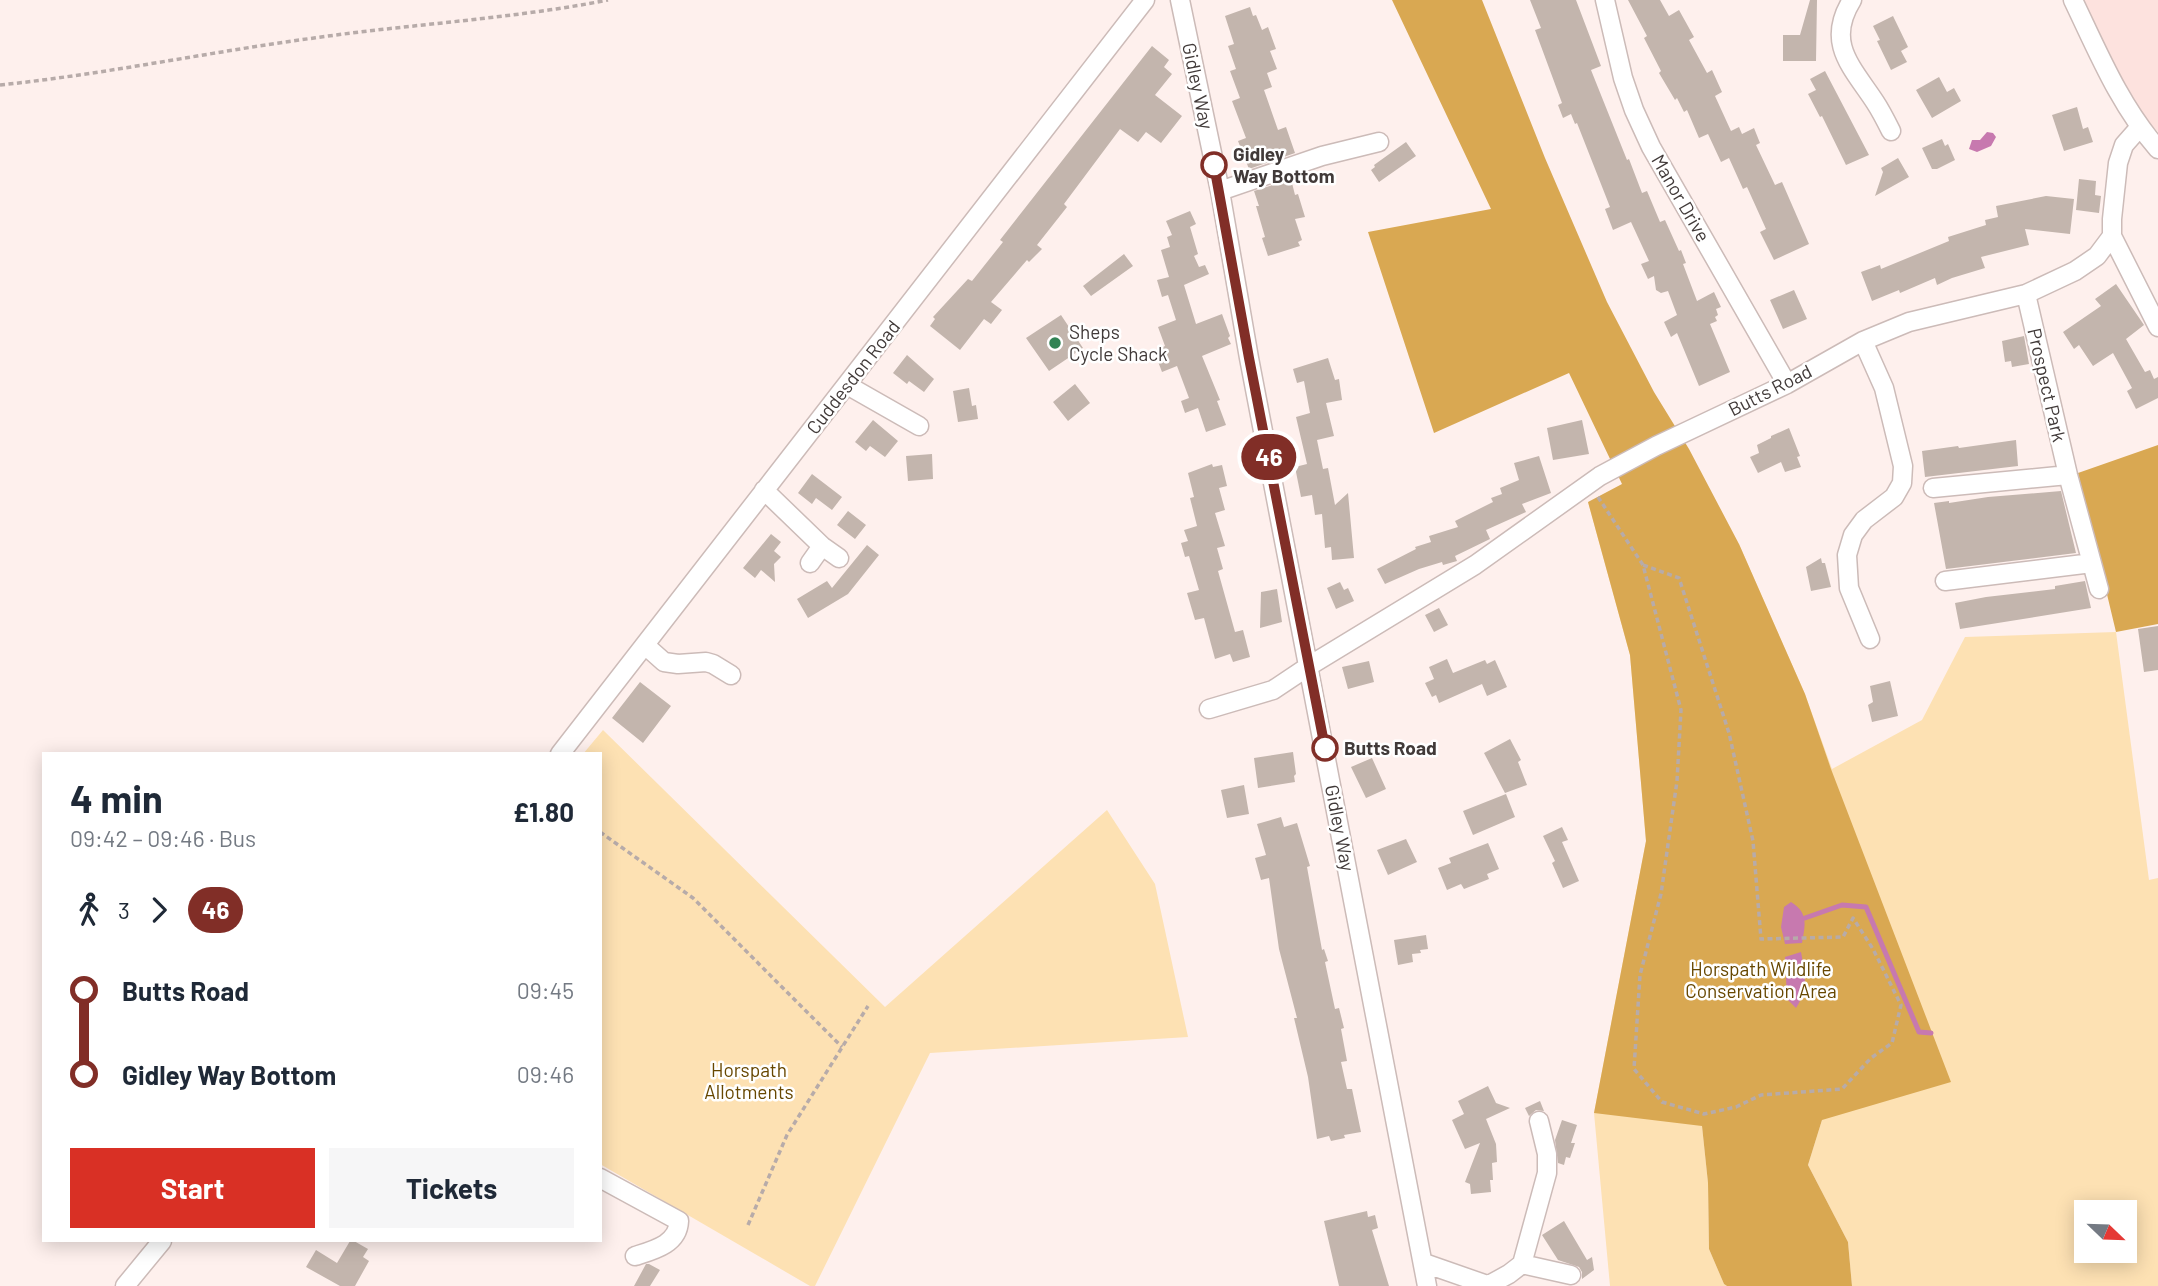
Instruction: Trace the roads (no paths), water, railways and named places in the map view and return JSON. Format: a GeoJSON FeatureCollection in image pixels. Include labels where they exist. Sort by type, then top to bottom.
{"type":"FeatureCollection","features":[{"type":"Feature","properties":{"kind":"street","name":"Cuddesdon Road"},"geometry":{"type":"LineString","coordinates":[[562,752],[1145,0]]}},
{"type":"Feature","properties":{"kind":"street","name":"Gidley Way"},"geometry":{"type":"LineString","coordinates":[[1180,0],[1220,191],[1249,358],[1427,1286]]}},
{"type":"Feature","properties":{"kind":"street","name":"Manor Drive"},"geometry":{"type":"LineString","coordinates":[[1605,0],[1623,78],[1651,147],[1787,384]]}},
{"type":"Feature","properties":{"kind":"street"},"geometry":{"type":"LineString","coordinates":[[1852,0],[1842,20],[1840,36],[1844,55],[1891,131]]}},
{"type":"Feature","properties":{"kind":"street"},"geometry":{"type":"LineString","coordinates":[[2073,0],[2117,91],[2139,128],[2158,149]]}},
{"type":"Feature","properties":{"kind":"street"},"geometry":{"type":"LineString","coordinates":[[2139,128],[2124,145],[2118,163],[2112,236],[2158,327]]}},
{"type":"Feature","properties":{"kind":"street"},"geometry":{"type":"LineString","coordinates":[[1220,191],[1322,156],[1379,142]]}},
{"type":"Feature","properties":{"kind":"street","name":"Butts Road"},"geometry":{"type":"LineString","coordinates":[[1209,709],[1273,690],[1475,565],[1595,480],[1656,446],[1787,384],[1863,341],[1909,322],[2026,294],[2076,271],[2097,256],[2112,236]]}},
{"type":"Feature","properties":{"kind":"street","name":"Prospect Park"},"geometry":{"type":"LineString","coordinates":[[2026,294],[2068,475],[2099,589]]}},
{"type":"Feature","properties":{"kind":"street"},"geometry":{"type":"LineString","coordinates":[[1863,341],[1884,388],[1903,466],[1902,482],[1894,497],[1864,520],[1853,535],[1847,555],[1849,588],[1870,639]]}},
{"type":"Feature","properties":{"kind":"street"},"geometry":{"type":"LineString","coordinates":[[847,384],[919,426]]}},
{"type":"Feature","properties":{"kind":"street"},"geometry":{"type":"LineString","coordinates":[[1933,488],[2068,475]]}},
{"type":"Feature","properties":{"kind":"street"},"geometry":{"type":"LineString","coordinates":[[764,490],[822,546],[839,558]]}},
{"type":"Feature","properties":{"kind":"street"},"geometry":{"type":"LineString","coordinates":[[810,563],[822,546]]}},
{"type":"Feature","properties":{"kind":"street"},"geometry":{"type":"LineString","coordinates":[[1945,581],[2092,563]]}},
{"type":"Feature","properties":{"kind":"street"},"geometry":{"type":"LineString","coordinates":[[646,646],[664,662],[706,662],[731,675]]}},
{"type":"Feature","properties":{"kind":"street"},"geometry":{"type":"LineString","coordinates":[[1424,1263],[1490,1286],[1522,1264],[1546,1173],[1547,1154],[1539,1121]]}},
{"type":"Feature","properties":{"kind":"street"},"geometry":{"type":"LineString","coordinates":[[602,1179],[679,1221],[679,1228],[666,1244],[635,1256]]}},
{"type":"Feature","properties":{"kind":"street"},"geometry":{"type":"LineString","coordinates":[[125,1286],[161,1242]]}},
{"type":"Feature","properties":{"kind":"street"},"geometry":{"type":"LineString","coordinates":[[1522,1264],[1571,1275]]}},
{"type":"Feature","properties":{"kind":"waterway"},"geometry":{"type":"LineString","coordinates":[[1805,918],[1842,905],[1866,907],[1919,1032],[1931,1033]]}},
{"type":"Feature","properties":{"kind":"place","name":"Gidley Way Bottom"},"geometry":{"type":"Point","coordinates":[1214,165]}},
{"type":"Feature","properties":{"kind":"place","name":"Sheps Cycle Shack"},"geometry":{"type":"Point","coordinates":[1055,343]}},
{"type":"Feature","properties":{"kind":"place","name":"Butts Road"},"geometry":{"type":"Point","coordinates":[1325,748]}},
{"type":"Feature","properties":{"kind":"park label","name":"Horspath Wildlife Conservation Area"},"geometry":{"type":"Point","coordinates":[1761,980]}},
{"type":"Feature","properties":{"kind":"park label","name":"Horspath Allotments"},"geometry":{"type":"Point","coordinates":[749,1081]}}]}
